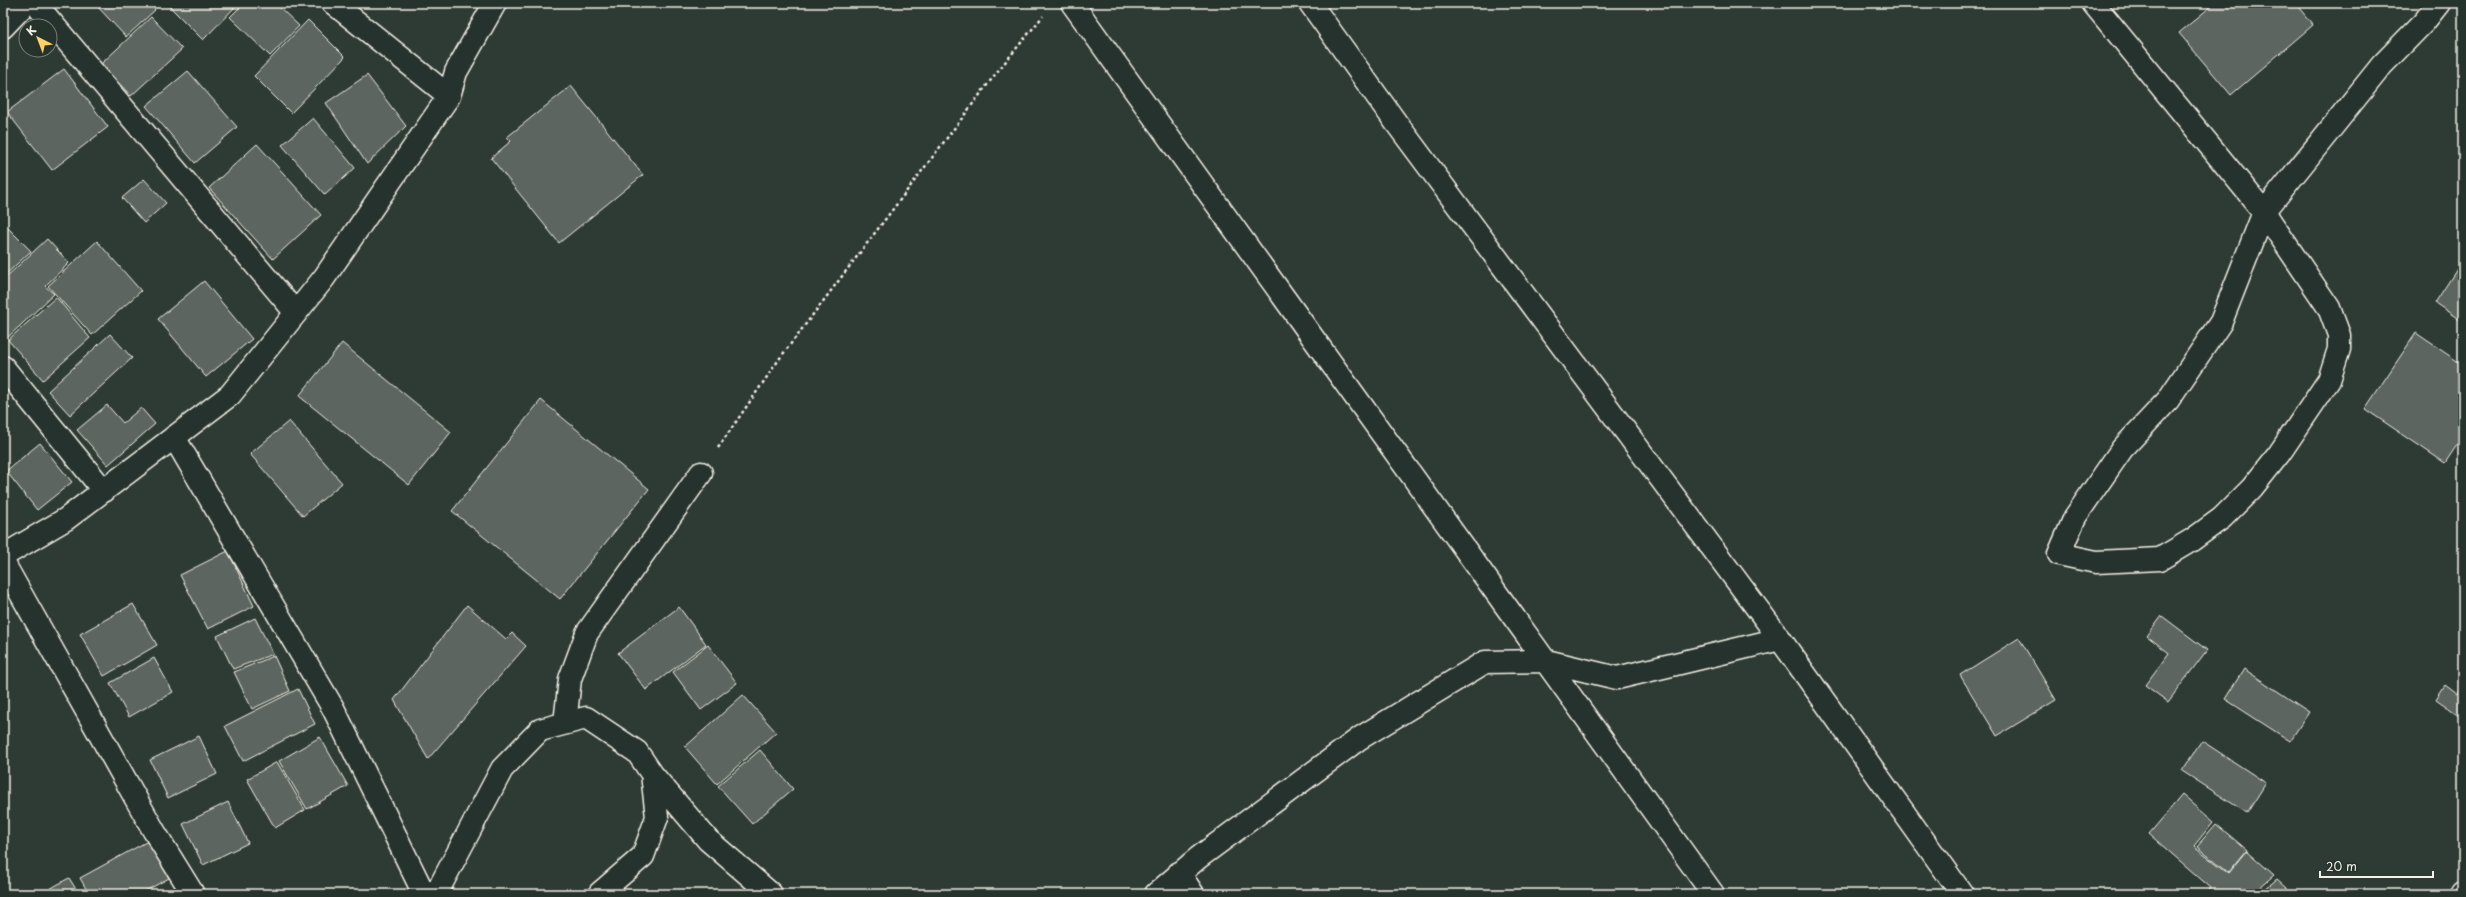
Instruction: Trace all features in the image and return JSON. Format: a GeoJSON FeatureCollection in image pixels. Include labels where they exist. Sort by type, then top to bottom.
{"type":"FeatureCollection","features":[{"type":"Feature","properties":{"kind":"street"},"geometry":{"type":"LineString","coordinates":[[3,27],[26,3]]}},
{"type":"Feature","properties":{"kind":"street"},"geometry":{"type":"LineString","coordinates":[[35,3],[296,313]]}},
{"type":"Feature","properties":{"kind":"street"},"geometry":{"type":"LineString","coordinates":[[332,3],[449,96]]}},
{"type":"Feature","properties":{"kind":"street"},"geometry":{"type":"LineString","coordinates":[[3,556],[66,519],[230,395],[324,278],[449,96],[456,72],[496,3]]}},
{"type":"Feature","properties":{"kind":"street"},"geometry":{"type":"LineString","coordinates":[[1072,3],[1713,894]]}},
{"type":"Feature","properties":{"kind":"street"},"geometry":{"type":"LineString","coordinates":[[1310,3],[1411,143],[1780,639],[1962,894]]}},
{"type":"Feature","properties":{"kind":"street"},"geometry":{"type":"LineString","coordinates":[[2093,3],[2264,212],[2330,308],[2335,321],[2339,349],[2329,380],[2279,454],[2252,488],[2222,518],[2192,540],[2160,559],[2096,562],[2059,554],[2075,517],[2122,449],[2168,400],[2221,322],[2264,212],[2382,65],[2424,22],[2439,3]]}},
{"type":"Feature","properties":{"kind":"street"},"geometry":{"type":"LineString","coordinates":[[3,367],[104,491]]}},
{"type":"Feature","properties":{"kind":"street"},"geometry":{"type":"LineString","coordinates":[[174,437],[333,708],[424,894]]}},
{"type":"Feature","properties":{"kind":"street"},"geometry":{"type":"LineString","coordinates":[[564,723],[570,679],[587,633],[701,473]]}},
{"type":"Feature","properties":{"kind":"street"},"geometry":{"type":"LineString","coordinates":[[3,562],[154,831],[193,894]]}},
{"type":"Feature","properties":{"kind":"street"},"geometry":{"type":"LineString","coordinates":[[1156,894],[1179,873],[1360,738],[1484,662],[1546,661],[1618,678],[1780,639]]}},
{"type":"Feature","properties":{"kind":"street"},"geometry":{"type":"LineString","coordinates":[[436,894],[502,769],[540,730],[586,718],[637,752],[652,774],[708,840],[771,894]]}},
{"type":"Feature","properties":{"kind":"street"},"geometry":{"type":"LineString","coordinates":[[601,894],[643,856],[657,817],[652,774]]}},
{"type":"Feature","properties":{"kind":"street"},"geometry":{"type":"LineString","coordinates":[[1179,873],[1193,894]]}},
{"type":"Feature","properties":{"kind":"path"},"geometry":{"type":"LineString","coordinates":[[701,473],[780,358],[997,72],[1047,12]]}},
{"type":"Feature","properties":{"kind":"building"},"geometry":{"type":"Polygon","coordinates":[[[99,3],[148,3],[155,10],[126,37],[96,5],[99,3]]]}},
{"type":"Feature","properties":{"kind":"building"},"geometry":{"type":"Polygon","coordinates":[[[166,3],[239,3],[203,40],[166,3]]]}},
{"type":"Feature","properties":{"kind":"building"},"geometry":{"type":"Polygon","coordinates":[[[244,3],[275,3],[299,26],[270,56],[230,17],[244,3]]]}},
{"type":"Feature","properties":{"kind":"building"},"geometry":{"type":"Polygon","coordinates":[[[2215,3],[2295,3],[2313,25],[2231,95],[2179,33],[2215,3]]]}},
{"type":"Feature","properties":{"kind":"building"},"geometry":{"type":"Polygon","coordinates":[[[151,17],[182,49],[131,96],[101,64],[151,17]]]}},
{"type":"Feature","properties":{"kind":"building"},"geometry":{"type":"Polygon","coordinates":[[[308,20],[345,57],[291,113],[254,76],[308,20]]]}},
{"type":"Feature","properties":{"kind":"building"},"geometry":{"type":"Polygon","coordinates":[[[64,69],[108,127],[52,170],[7,112],[64,69]]]}},
{"type":"Feature","properties":{"kind":"building"},"geometry":{"type":"Polygon","coordinates":[[[188,71],[237,127],[195,163],[146,106],[188,71]]]}},
{"type":"Feature","properties":{"kind":"building"},"geometry":{"type":"Polygon","coordinates":[[[367,75],[406,126],[367,164],[326,103],[367,75]]]}},
{"type":"Feature","properties":{"kind":"building"},"geometry":{"type":"Polygon","coordinates":[[[571,86],[643,175],[559,243],[491,158],[511,141],[507,137],[571,86]]]}},
{"type":"Feature","properties":{"kind":"building"},"geometry":{"type":"Polygon","coordinates":[[[313,118],[355,168],[325,195],[282,145],[313,118]]]}},
{"type":"Feature","properties":{"kind":"building"},"geometry":{"type":"Polygon","coordinates":[[[257,144],[321,215],[273,259],[209,188],[257,144]]]}},
{"type":"Feature","properties":{"kind":"building"},"geometry":{"type":"Polygon","coordinates":[[[144,179],[166,203],[144,223],[122,198],[144,179]]]}},
{"type":"Feature","properties":{"kind":"building"},"geometry":{"type":"Polygon","coordinates":[[[3,223],[31,251],[3,277],[3,223]]]}},
{"type":"Feature","properties":{"kind":"building"},"geometry":{"type":"Polygon","coordinates":[[[47,239],[69,263],[45,286],[54,294],[7,338],[3,333],[3,280],[47,239]]]}},
{"type":"Feature","properties":{"kind":"building"},"geometry":{"type":"Polygon","coordinates":[[[97,241],[141,291],[92,335],[48,286],[97,241]]]}},
{"type":"Feature","properties":{"kind":"building"},"geometry":{"type":"Polygon","coordinates":[[[2457,269],[2463,273],[2463,322],[2435,303],[2457,269]]]}},
{"type":"Feature","properties":{"kind":"building"},"geometry":{"type":"Polygon","coordinates":[[[204,281],[252,339],[206,377],[158,319],[204,281]]]}},
{"type":"Feature","properties":{"kind":"building"},"geometry":{"type":"Polygon","coordinates":[[[56,297],[90,338],[43,380],[8,340],[56,297]]]}},
{"type":"Feature","properties":{"kind":"building"},"geometry":{"type":"Polygon","coordinates":[[[2416,333],[2463,365],[2463,436],[2445,463],[2365,409],[2416,333]]]}},
{"type":"Feature","properties":{"kind":"building"},"geometry":{"type":"Polygon","coordinates":[[[110,334],[132,358],[70,415],[48,391],[110,334]]]}},
{"type":"Feature","properties":{"kind":"building"},"geometry":{"type":"Polygon","coordinates":[[[342,343],[451,432],[409,485],[299,396],[342,343]]]}},
{"type":"Feature","properties":{"kind":"building"},"geometry":{"type":"Polygon","coordinates":[[[541,400],[649,489],[560,599],[452,511],[541,400]]]}},
{"type":"Feature","properties":{"kind":"building"},"geometry":{"type":"Polygon","coordinates":[[[3,401],[10,408],[3,415],[3,401]]]}},
{"type":"Feature","properties":{"kind":"building"},"geometry":{"type":"Polygon","coordinates":[[[107,405],[123,423],[141,408],[155,424],[108,465],[77,430],[107,405]]]}},
{"type":"Feature","properties":{"kind":"building"},"geometry":{"type":"Polygon","coordinates":[[[289,421],[342,483],[303,516],[250,454],[289,421]]]}},
{"type":"Feature","properties":{"kind":"building"},"geometry":{"type":"Polygon","coordinates":[[[40,443],[72,482],[37,510],[6,471],[40,443]]]}},
{"type":"Feature","properties":{"kind":"building"},"geometry":{"type":"Polygon","coordinates":[[[228,551],[254,606],[208,629],[180,575],[228,551]]]}},
{"type":"Feature","properties":{"kind":"building"},"geometry":{"type":"Polygon","coordinates":[[[133,604],[157,645],[104,676],[80,634],[133,604]]]}},
{"type":"Feature","properties":{"kind":"building"},"geometry":{"type":"Polygon","coordinates":[[[467,605],[506,639],[512,633],[526,646],[428,759],[394,700],[467,605]]]}},
{"type":"Feature","properties":{"kind":"building"},"geometry":{"type":"Polygon","coordinates":[[[679,607],[706,644],[646,690],[618,653],[679,607]]]}},
{"type":"Feature","properties":{"kind":"building"},"geometry":{"type":"Polygon","coordinates":[[[2162,616],[2207,650],[2168,702],[2145,685],[2169,653],[2147,636],[2162,616]]]}},
{"type":"Feature","properties":{"kind":"building"},"geometry":{"type":"Polygon","coordinates":[[[255,618],[273,654],[233,669],[217,636],[255,618]]]}},
{"type":"Feature","properties":{"kind":"building"},"geometry":{"type":"Polygon","coordinates":[[[2019,638],[2056,700],[1997,736],[1960,675],[2019,638]]]}},
{"type":"Feature","properties":{"kind":"building"},"geometry":{"type":"Polygon","coordinates":[[[708,645],[737,683],[701,710],[673,672],[708,645]]]}},
{"type":"Feature","properties":{"kind":"building"},"geometry":{"type":"Polygon","coordinates":[[[274,656],[290,691],[252,709],[234,672],[274,656]]]}},
{"type":"Feature","properties":{"kind":"building"},"geometry":{"type":"Polygon","coordinates":[[[154,658],[173,692],[129,717],[110,683],[154,658]]]}},
{"type":"Feature","properties":{"kind":"building"},"geometry":{"type":"Polygon","coordinates":[[[2244,669],[2309,712],[2290,741],[2225,699],[2244,669]]]}},
{"type":"Feature","properties":{"kind":"building"},"geometry":{"type":"Polygon","coordinates":[[[2463,684],[2463,718],[2436,699],[2445,685],[2457,694],[2463,684]]]}},
{"type":"Feature","properties":{"kind":"building"},"geometry":{"type":"Polygon","coordinates":[[[298,689],[315,724],[243,761],[225,726],[298,689]]]}},
{"type":"Feature","properties":{"kind":"building"},"geometry":{"type":"Polygon","coordinates":[[[743,695],[776,732],[717,784],[685,747],[743,695]]]}},
{"type":"Feature","properties":{"kind":"building"},"geometry":{"type":"Polygon","coordinates":[[[199,736],[217,774],[168,798],[150,760],[199,736]]]}},
{"type":"Feature","properties":{"kind":"building"},"geometry":{"type":"Polygon","coordinates":[[[320,737],[348,786],[307,809],[279,761],[320,737]]]}},
{"type":"Feature","properties":{"kind":"building"},"geometry":{"type":"Polygon","coordinates":[[[2202,741],[2266,783],[2247,813],[2182,771],[2202,741]]]}},
{"type":"Feature","properties":{"kind":"building"},"geometry":{"type":"Polygon","coordinates":[[[760,750],[793,789],[752,824],[718,786],[760,750]]]}},
{"type":"Feature","properties":{"kind":"building"},"geometry":{"type":"Polygon","coordinates":[[[277,762],[305,810],[275,828],[247,779],[277,762]]]}},
{"type":"Feature","properties":{"kind":"building"},"geometry":{"type":"Polygon","coordinates":[[[2182,795],[2213,822],[2194,846],[2229,873],[2247,851],[2274,875],[2252,894],[2205,894],[2211,888],[2149,834],[2182,795]]]}},
{"type":"Feature","properties":{"kind":"building"},"geometry":{"type":"Polygon","coordinates":[[[228,802],[248,843],[203,865],[183,824],[228,802]]]}},
{"type":"Feature","properties":{"kind":"building"},"geometry":{"type":"Polygon","coordinates":[[[2216,824],[2247,850],[2229,872],[2197,846],[2216,824]]]}},
{"type":"Feature","properties":{"kind":"building"},"geometry":{"type":"Polygon","coordinates":[[[148,841],[169,878],[140,894],[89,894],[80,878],[148,841]]]}},
{"type":"Feature","properties":{"kind":"building"},"geometry":{"type":"Polygon","coordinates":[[[69,878],[79,894],[41,894],[69,878]]]}},
{"type":"Feature","properties":{"kind":"building"},"geometry":{"type":"Polygon","coordinates":[[[2277,879],[2294,894],[2259,894],[2277,879]]]}}]}
